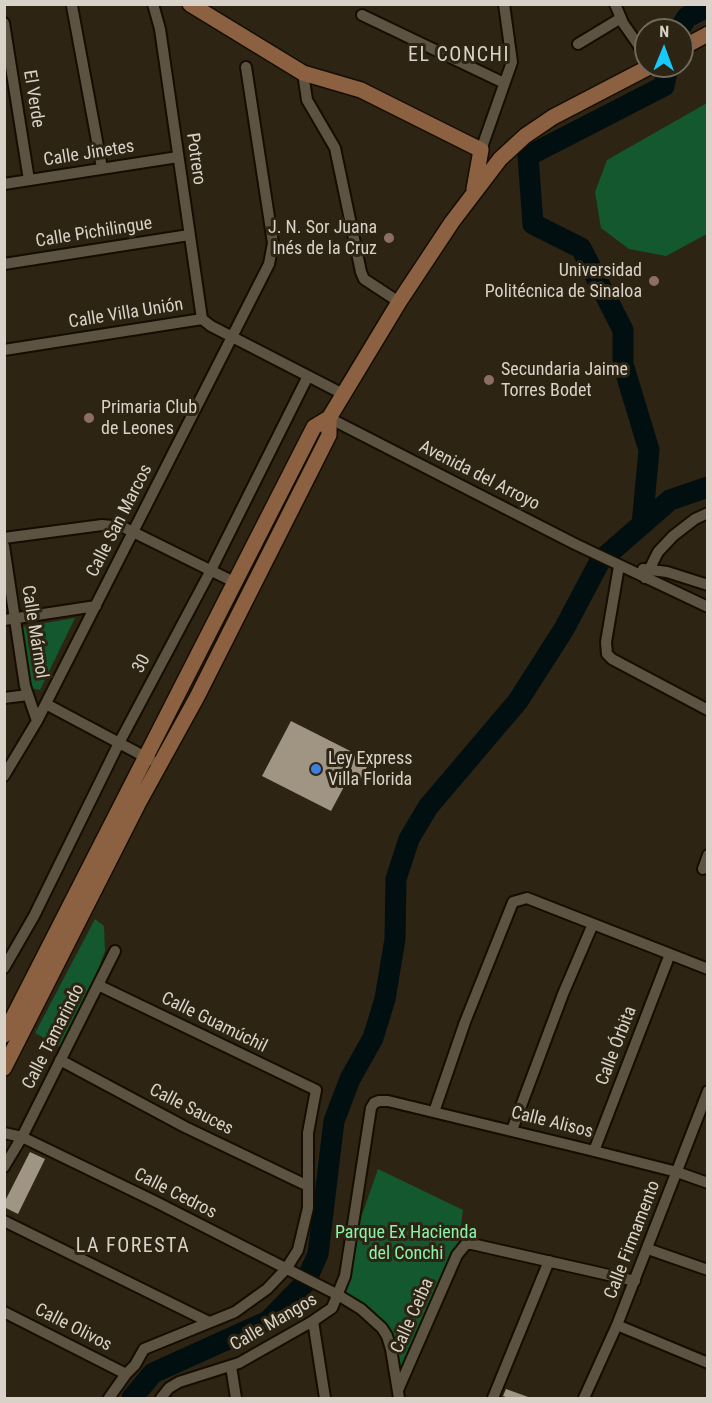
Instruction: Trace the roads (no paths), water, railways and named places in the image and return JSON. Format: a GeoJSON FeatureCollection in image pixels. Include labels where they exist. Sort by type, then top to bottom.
{"type":"FeatureCollection","features":[{"type":"Feature","properties":{"kind":"street","name":"Potrero"},"geometry":{"type":"LineString","coordinates":[[153,4],[160,29],[202,319]]}},
{"type":"Feature","properties":{"kind":"street"},"geometry":{"type":"LineString","coordinates":[[190,4],[303,72],[361,90],[482,150]]}},
{"type":"Feature","properties":{"kind":"street"},"geometry":{"type":"LineString","coordinates":[[474,191],[482,150],[512,62],[504,4]]}},
{"type":"Feature","properties":{"kind":"street"},"geometry":{"type":"LineString","coordinates":[[615,4],[634,38]]}},
{"type":"Feature","properties":{"kind":"street"},"geometry":{"type":"LineString","coordinates":[[72,6],[102,168]]}},
{"type":"Feature","properties":{"kind":"street"},"geometry":{"type":"LineString","coordinates":[[362,15],[504,83]]}},
{"type":"Feature","properties":{"kind":"street"},"geometry":{"type":"LineString","coordinates":[[578,44],[621,18]]}},
{"type":"Feature","properties":{"kind":"street","name":"El Verde"},"geometry":{"type":"LineString","coordinates":[[4,23],[29,180]]}},
{"type":"Feature","properties":{"kind":"street"},"geometry":{"type":"LineString","coordinates":[[694,42],[708,34]]}},
{"type":"Feature","properties":{"kind":"street","name":"Calle San Marcos"},"geometry":{"type":"LineString","coordinates":[[4,776],[38,721],[269,264],[273,243],[246,67]]}},
{"type":"Feature","properties":{"kind":"street"},"geometry":{"type":"LineString","coordinates":[[303,72],[307,100],[335,148],[361,272],[364,279],[399,302]]}},
{"type":"Feature","properties":{"kind":"street"},"geometry":{"type":"LineString","coordinates":[[4,1035],[314,427],[329,418],[399,302],[474,191],[500,159],[525,136],[553,117],[634,75]]}},
{"type":"Feature","properties":{"kind":"street","name":"Calle Jinetes"},"geometry":{"type":"LineString","coordinates":[[4,184],[178,157]]}},
{"type":"Feature","properties":{"kind":"street","name":"Calle Pichilingue"},"geometry":{"type":"LineString","coordinates":[[4,264],[189,235]]}},
{"type":"Feature","properties":{"kind":"street","name":"Calle Villa Unión"},"geometry":{"type":"LineString","coordinates":[[4,350],[202,319],[232,337],[343,394]]}},
{"type":"Feature","properties":{"kind":"street","name":"30"},"geometry":{"type":"LineString","coordinates":[[4,968],[34,916],[119,743],[211,570],[308,376]]}},
{"type":"Feature","properties":{"kind":"street"},"geometry":{"type":"LineString","coordinates":[[4,1068],[133,814],[202,687],[329,435],[329,418]]}},
{"type":"Feature","properties":{"kind":"street","name":"Avenida del Arroyo"},"geometry":{"type":"LineString","coordinates":[[329,418],[593,553],[620,566],[647,574]]}},
{"type":"Feature","properties":{"kind":"street"},"geometry":{"type":"LineString","coordinates":[[647,574],[658,552],[673,536],[695,519],[708,513]]}},
{"type":"Feature","properties":{"kind":"street"},"geometry":{"type":"LineString","coordinates":[[4,538],[102,525],[123,527],[234,582]]}},
{"type":"Feature","properties":{"kind":"street","name":"Calle Mármol"},"geometry":{"type":"LineString","coordinates":[[4,546],[10,620],[27,695],[38,721]]}},
{"type":"Feature","properties":{"kind":"street"},"geometry":{"type":"LineString","coordinates":[[620,566],[606,642],[607,654],[612,659],[708,710]]}},
{"type":"Feature","properties":{"kind":"street"},"geometry":{"type":"LineString","coordinates":[[647,574],[682,576],[708,585]]}},
{"type":"Feature","properties":{"kind":"street"},"geometry":{"type":"LineString","coordinates":[[647,574],[708,607]]}},
{"type":"Feature","properties":{"kind":"street"},"geometry":{"type":"LineString","coordinates":[[10,620],[96,606]]}},
{"type":"Feature","properties":{"kind":"street"},"geometry":{"type":"LineString","coordinates":[[4,698],[27,695]]}},
{"type":"Feature","properties":{"kind":"street"},"geometry":{"type":"LineString","coordinates":[[46,704],[160,765]]}},
{"type":"Feature","properties":{"kind":"street"},"geometry":{"type":"LineString","coordinates":[[703,869],[708,855]]}},
{"type":"Feature","properties":{"kind":"street"},"geometry":{"type":"LineString","coordinates":[[434,1112],[465,1022],[513,902],[527,898],[708,969]]}},
{"type":"Feature","properties":{"kind":"street"},"geometry":{"type":"LineString","coordinates":[[513,1130],[563,994],[593,924]]}},
{"type":"Feature","properties":{"kind":"street","name":"Calle Tamarindo"},"geometry":{"type":"LineString","coordinates":[[4,1167],[22,1137],[115,951]]}},
{"type":"Feature","properties":{"kind":"street","name":"Calle Órbita"},"geometry":{"type":"LineString","coordinates":[[594,1151],[670,954]]}},
{"type":"Feature","properties":{"kind":"street","name":"Calle Guamúchil"},"geometry":{"type":"LineString","coordinates":[[98,985],[316,1090]]}},
{"type":"Feature","properties":{"kind":"street","name":"Calle Sauces"},"geometry":{"type":"LineString","coordinates":[[60,1060],[185,1127],[308,1186]]}},
{"type":"Feature","properties":{"kind":"street","name":"Calle Mangos"},"geometry":{"type":"LineString","coordinates":[[109,1398],[135,1365],[144,1349],[235,1312],[291,1271],[303,1235],[308,1208],[308,1132],[316,1090]]}},
{"type":"Feature","properties":{"kind":"street","name":"Calle Firmamento"},"geometry":{"type":"LineString","coordinates":[[584,1398],[648,1249],[708,1091]]}},
{"type":"Feature","properties":{"kind":"street","name":"Calle Alisos"},"geometry":{"type":"LineString","coordinates":[[388,1101],[677,1172],[708,1183]]}},
{"type":"Feature","properties":{"kind":"street","name":"Calle Mangos"},"geometry":{"type":"LineString","coordinates":[[161,1398],[169,1388],[179,1382],[231,1366],[314,1321],[333,1308],[333,1293],[345,1276],[371,1108],[374,1103],[388,1101]]}},
{"type":"Feature","properties":{"kind":"street","name":"Calle Cedros"},"geometry":{"type":"LineString","coordinates":[[4,1133],[22,1137],[333,1293]]}},
{"type":"Feature","properties":{"kind":"street"},"geometry":{"type":"LineString","coordinates":[[4,1221],[209,1322]]}},
{"type":"Feature","properties":{"kind":"street","name":"Calle Ceiba"},"geometry":{"type":"LineString","coordinates":[[399,1394],[457,1255],[466,1244],[549,1261]]}},
{"type":"Feature","properties":{"kind":"street"},"geometry":{"type":"LineString","coordinates":[[648,1249],[708,1270]]}},
{"type":"Feature","properties":{"kind":"street"},"geometry":{"type":"LineString","coordinates":[[493,1398],[549,1261],[635,1281]]}},
{"type":"Feature","properties":{"kind":"street","name":"Calle Ceiba"},"geometry":{"type":"LineString","coordinates":[[333,1293],[362,1309],[382,1328],[391,1349],[399,1394]]}},
{"type":"Feature","properties":{"kind":"street","name":"Calle Olivos"},"geometry":{"type":"LineString","coordinates":[[4,1312],[126,1374]]}},
{"type":"Feature","properties":{"kind":"street"},"geometry":{"type":"LineString","coordinates":[[314,1321],[325,1398]]}},
{"type":"Feature","properties":{"kind":"street"},"geometry":{"type":"LineString","coordinates":[[617,1325],[708,1363]]}},
{"type":"Feature","properties":{"kind":"street"},"geometry":{"type":"LineString","coordinates":[[231,1366],[236,1398]]}},
{"type":"Feature","properties":{"kind":"waterway"},"geometry":{"type":"LineString","coordinates":[[686,18],[708,7]]}},
{"type":"Feature","properties":{"kind":"waterway"},"geometry":{"type":"LineString","coordinates":[[642,525],[649,450],[623,364],[623,330],[581,248],[533,224],[528,156],[664,86],[666,78]]}},
{"type":"Feature","properties":{"kind":"waterway"},"geometry":{"type":"LineString","coordinates":[[132,1398],[153,1373],[268,1321],[305,1283],[318,1254],[334,1121],[350,1079],[373,1038],[385,999],[395,939],[396,879],[409,839],[428,807],[518,701],[564,629],[600,561],[670,500],[708,487]]}},
{"type":"Feature","properties":{"kind":"place","name":"J. N. Sor Juana Inés de la Cruz"},"geometry":{"type":"Point","coordinates":[389,238]}},
{"type":"Feature","properties":{"kind":"place","name":"Universidad Politécnica de Sinaloa"},"geometry":{"type":"Point","coordinates":[654,281]}},
{"type":"Feature","properties":{"kind":"place","name":"Secundaria Jaime Torres Bodet"},"geometry":{"type":"Point","coordinates":[489,380]}},
{"type":"Feature","properties":{"kind":"place","name":"Primaria Club de Leones"},"geometry":{"type":"Point","coordinates":[89,418]}},
{"type":"Feature","properties":{"kind":"place","name":"Ley Express Villa Florida"},"geometry":{"type":"Point","coordinates":[316,769]}},
{"type":"Feature","properties":{"kind":"district","name":"EL CONCHI"},"geometry":{"type":"Point","coordinates":[459,56]}},
{"type":"Feature","properties":{"kind":"district","name":"LA FORESTA"},"geometry":{"type":"Point","coordinates":[133,1247]}},
{"type":"Feature","properties":{"kind":"park label","name":"Parque Ex Hacienda del Conchi"},"geometry":{"type":"Point","coordinates":[406,1243]}}]}
